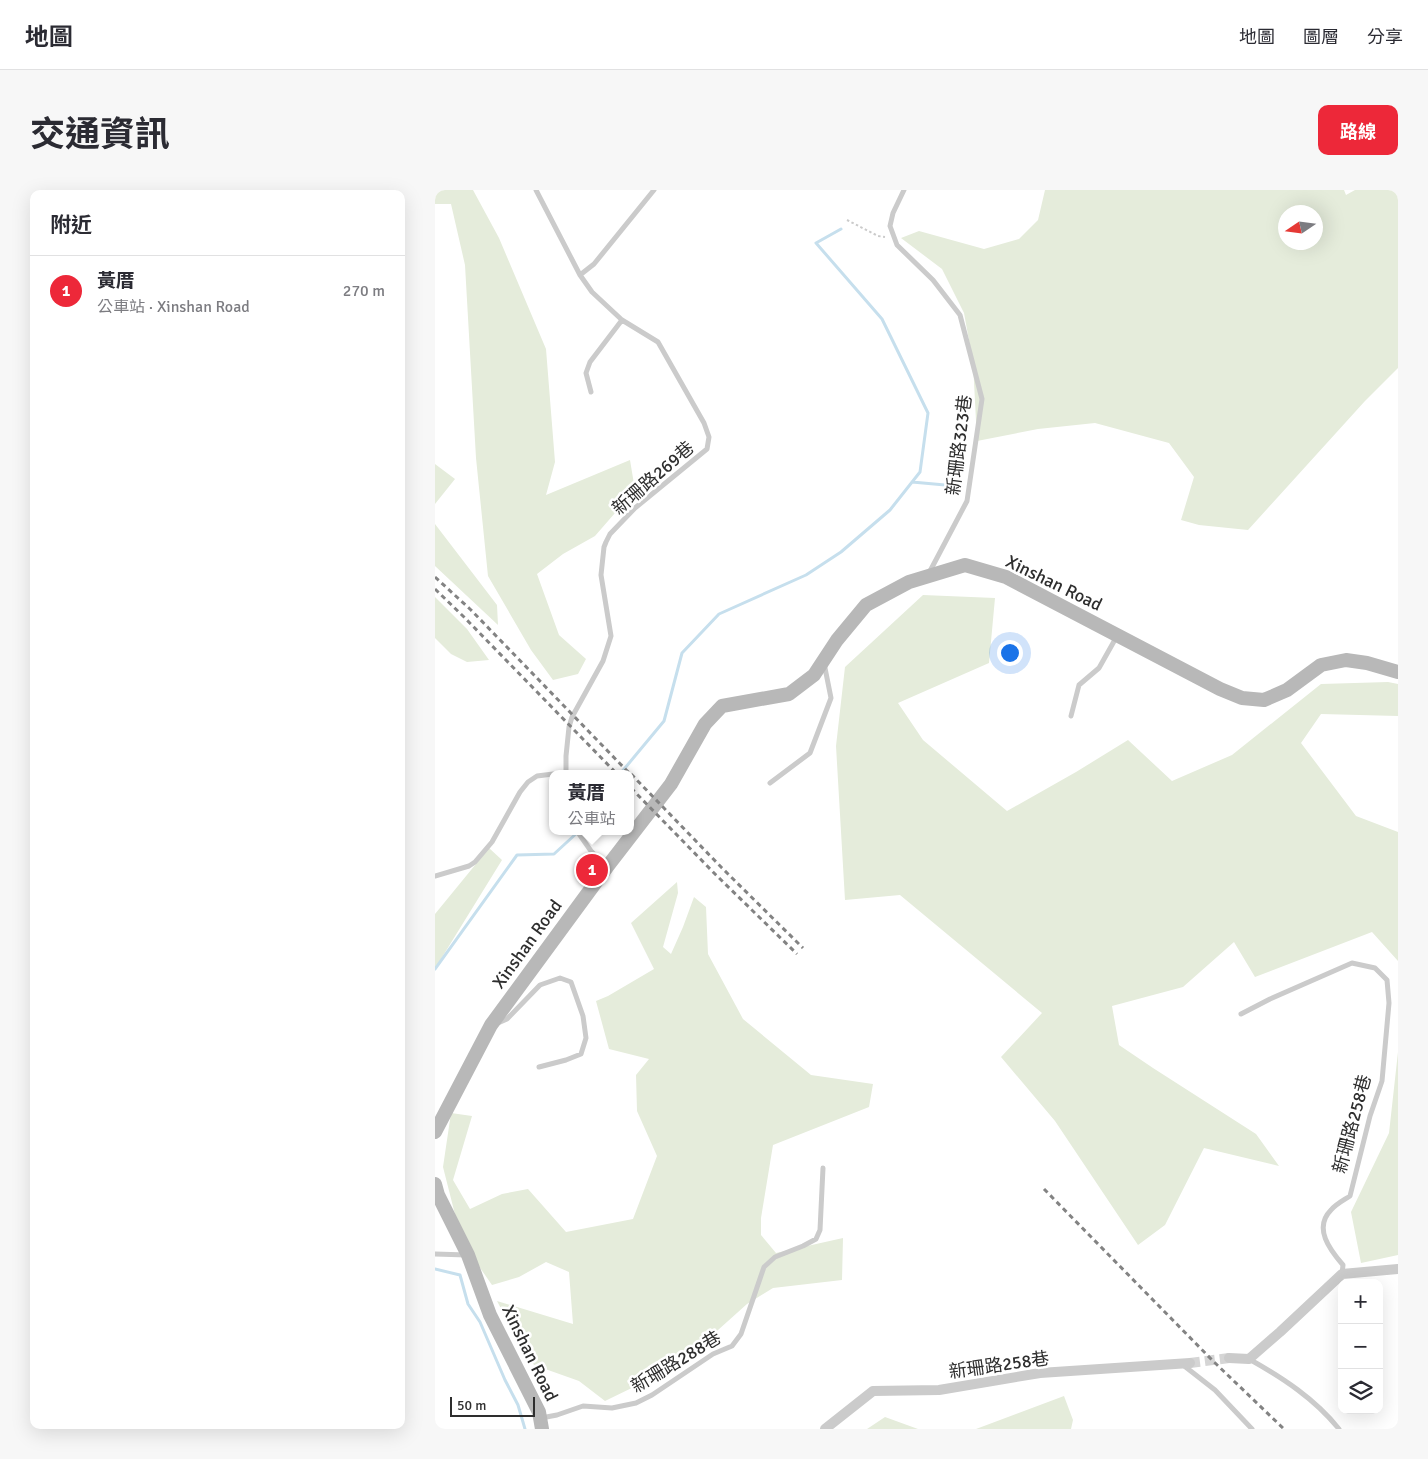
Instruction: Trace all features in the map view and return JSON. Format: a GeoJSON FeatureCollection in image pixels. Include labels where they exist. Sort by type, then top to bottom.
{"type":"FeatureCollection","features":[{"type":"Feature","properties":{"kind":"street","name":"Xinshan Road"},"geometry":{"type":"LineString","coordinates":[[634,832],[671,784],[705,724],[722,706],[789,694],[814,675],[837,640],[866,606],[909,582],[965,565],[1006,577],[1220,689],[1242,698],[1264,700],[1287,690],[1321,665],[1346,660],[1367,663],[1398,672]]}},
{"type":"Feature","properties":{"kind":"street","name":"Xinshan Road"},"geometry":{"type":"LineString","coordinates":[[435,1132],[491,1026],[632,835]]}},
{"type":"Feature","properties":{"kind":"street","name":"Xinshan Road"},"geometry":{"type":"LineString","coordinates":[[435,1184],[468,1255],[490,1315],[535,1404],[541,1423]]}},
{"type":"Feature","properties":{"kind":"street"},"geometry":{"type":"LineString","coordinates":[[1229,1358],[1249,1359],[1342,1274],[1398,1269]]}},
{"type":"Feature","properties":{"kind":"street","name":"新珊路258巷"},"geometry":{"type":"LineString","coordinates":[[825,1429],[873,1391],[939,1390],[1040,1373],[1185,1364]]}},
{"type":"Feature","properties":{"kind":"lane","name":"新珊路269巷"},"geometry":{"type":"LineString","coordinates":[[536,190],[580,275],[592,292],[622,320],[659,342],[704,423],[709,437],[707,449],[635,508],[610,534],[606,542],[601,575],[611,636],[603,661],[570,722],[566,770]]}},
{"type":"Feature","properties":{"kind":"lane"},"geometry":{"type":"LineString","coordinates":[[580,275],[594,264],[654,190]]}},
{"type":"Feature","properties":{"kind":"lane"},"geometry":{"type":"LineString","coordinates":[[894,238],[890,226],[893,214],[904,190]]}},
{"type":"Feature","properties":{"kind":"lane","name":"新珊路323巷"},"geometry":{"type":"LineString","coordinates":[[894,238],[897,245],[933,280],[960,315],[982,399],[967,501],[927,576]]}},
{"type":"Feature","properties":{"kind":"lane"},"geometry":{"type":"LineString","coordinates":[[591,392],[586,373],[590,362],[622,320]]}},
{"type":"Feature","properties":{"kind":"lane"},"geometry":{"type":"LineString","coordinates":[[1071,716],[1079,685],[1099,668],[1117,635]]}},
{"type":"Feature","properties":{"kind":"lane"},"geometry":{"type":"LineString","coordinates":[[770,783],[810,753],[831,698],[824,660]]}},
{"type":"Feature","properties":{"kind":"lane"},"geometry":{"type":"LineString","coordinates":[[435,876],[469,866],[475,862],[492,842],[520,792],[528,782],[537,776],[549,774]]}},
{"type":"Feature","properties":{"kind":"lane"},"geometry":{"type":"LineString","coordinates":[[579,835],[591,852],[607,867]]}},
{"type":"Feature","properties":{"kind":"lane","name":"新珊路258巷"},"geometry":{"type":"LineString","coordinates":[[1241,1014],[1270,999],[1353,963],[1375,968],[1387,980],[1389,1003],[1382,1081],[1370,1116],[1350,1196],[1330,1210],[1323,1224],[1324,1235],[1330,1250],[1343,1264],[1342,1274]]}},
{"type":"Feature","properties":{"kind":"lane"},"geometry":{"type":"LineString","coordinates":[[491,1026],[507,1019],[540,986],[560,978],[571,982],[583,1016],[585,1038],[581,1054],[539,1067]]}},
{"type":"Feature","properties":{"kind":"lane","name":"新珊路288巷"},"geometry":{"type":"LineString","coordinates":[[541,1423],[583,1406],[612,1408],[636,1403],[652,1395],[713,1354],[732,1346],[741,1334],[764,1267],[775,1257],[816,1239],[820,1230],[823,1168]]}},
{"type":"Feature","properties":{"kind":"lane"},"geometry":{"type":"LineString","coordinates":[[435,1254],[468,1255]]}},
{"type":"Feature","properties":{"kind":"lane"},"geometry":{"type":"LineString","coordinates":[[1249,1359],[1297,1388],[1329,1417],[1339,1429]]}},
{"type":"Feature","properties":{"kind":"lane"},"geometry":{"type":"LineString","coordinates":[[1185,1364],[1215,1390],[1252,1429]]}},
{"type":"Feature","properties":{"kind":"path"},"geometry":{"type":"LineString","coordinates":[[847,220],[878,236],[894,238]]}},
{"type":"Feature","properties":{"kind":"green space"},"geometry":{"type":"Polygon","coordinates":[[[435,190],[473,190],[499,238],[546,349],[555,462],[546,495],[630,460],[635,490],[595,536],[563,554],[537,574],[559,635],[586,659],[578,674],[553,680],[531,650],[488,576],[476,458],[465,265],[451,204],[435,204],[435,190]]]}},
{"type":"Feature","properties":{"kind":"green space"},"geometry":{"type":"Polygon","coordinates":[[[1045,190],[1344,190],[1346,195],[1355,190],[1398,190],[1398,368],[1365,401],[1248,530],[1199,525],[1181,520],[1194,477],[1169,443],[1095,423],[1038,429],[977,441],[973,362],[964,313],[942,269],[901,238],[919,231],[984,249],[1019,239],[1038,220],[1045,190]]]}},
{"type":"Feature","properties":{"kind":"green space"},"geometry":{"type":"Polygon","coordinates":[[[435,464],[455,479],[435,504],[435,464]]]}},
{"type":"Feature","properties":{"kind":"green space"},"geometry":{"type":"Polygon","coordinates":[[[435,524],[497,605],[498,625],[435,566],[435,524]]]}},
{"type":"Feature","properties":{"kind":"green space"},"geometry":{"type":"Polygon","coordinates":[[[923,595],[995,598],[989,663],[898,703],[923,740],[1007,811],[1128,740],[1172,781],[1232,755],[1321,684],[1388,682],[1398,684],[1398,716],[1321,714],[1301,743],[1356,816],[1398,832],[1398,961],[1372,932],[1255,977],[1234,942],[1183,987],[1112,1006],[1119,1045],[1256,1134],[1279,1166],[1204,1148],[1165,1225],[1138,1245],[1055,1121],[1001,1057],[1042,1013],[900,895],[845,900],[836,746],[845,667],[923,595]]]}},
{"type":"Feature","properties":{"kind":"green space"},"geometry":{"type":"Polygon","coordinates":[[[435,597],[467,629],[489,660],[467,662],[451,654],[435,638],[435,597]]]}},
{"type":"Feature","properties":{"kind":"green space"},"geometry":{"type":"Polygon","coordinates":[[[489,848],[502,860],[435,971],[435,914],[489,848]]]}},
{"type":"Feature","properties":{"kind":"green space"},"geometry":{"type":"Polygon","coordinates":[[[677,882],[678,893],[663,947],[671,954],[694,897],[706,907],[708,954],[743,1019],[811,1075],[873,1084],[869,1107],[773,1145],[761,1218],[761,1235],[776,1253],[843,1238],[842,1280],[773,1288],[747,1304],[679,1365],[605,1401],[579,1381],[534,1365],[518,1341],[497,1301],[573,1324],[569,1272],[546,1262],[519,1277],[492,1285],[462,1242],[443,1167],[451,1113],[472,1116],[453,1180],[470,1209],[502,1194],[528,1189],[566,1232],[633,1219],[657,1156],[637,1111],[636,1075],[649,1059],[609,1049],[596,1001],[654,969],[631,923],[677,882]]]}},
{"type":"Feature","properties":{"kind":"green space"},"geometry":{"type":"Polygon","coordinates":[[[1398,1052],[1398,1255],[1361,1263],[1351,1212],[1389,1133],[1398,1052]]]}},
{"type":"Feature","properties":{"kind":"green space"},"geometry":{"type":"Polygon","coordinates":[[[1064,1396],[1073,1420],[1071,1429],[976,1429],[1064,1396]]]}},
{"type":"Feature","properties":{"kind":"green space"},"geometry":{"type":"Polygon","coordinates":[[[885,1417],[918,1429],[867,1429],[885,1417]]]}},
{"type":"Feature","properties":{"kind":"waterway"},"geometry":{"type":"LineString","coordinates":[[623,770],[664,721],[682,653],[719,614],[806,575],[841,552],[890,510],[920,472],[928,413],[882,319],[816,243],[841,229]]}},
{"type":"Feature","properties":{"kind":"waterway"},"geometry":{"type":"LineString","coordinates":[[912,482],[956,486]]}},
{"type":"Feature","properties":{"kind":"waterway"},"geometry":{"type":"LineString","coordinates":[[435,969],[517,855],[554,854],[575,835]]}},
{"type":"Feature","properties":{"kind":"waterway"},"geometry":{"type":"LineString","coordinates":[[435,1269],[460,1275],[468,1304],[480,1322],[518,1405],[525,1429]]}},
{"type":"Feature","properties":{"kind":"tunnel"},"geometry":{"type":"LineString","coordinates":[[1190,1363],[1229,1358]]}},
{"type":"Feature","properties":{"kind":"railway"},"geometry":{"type":"LineString","coordinates":[[435,577],[471,610],[626,770]]}},
{"type":"Feature","properties":{"kind":"railway"},"geometry":{"type":"LineString","coordinates":[[435,589],[613,770]]}},
{"type":"Feature","properties":{"kind":"railway"},"geometry":{"type":"LineString","coordinates":[[634,777],[803,948]]}},
{"type":"Feature","properties":{"kind":"railway"},"geometry":{"type":"LineString","coordinates":[[634,791],[797,954]]}},
{"type":"Feature","properties":{"kind":"railway"},"geometry":{"type":"LineString","coordinates":[[1044,1189],[1213,1361],[1284,1429]]}},
{"type":"Feature","properties":{"kind":"place","name":"黃厝"},"geometry":{"type":"Point","coordinates":[592,870]}}]}
